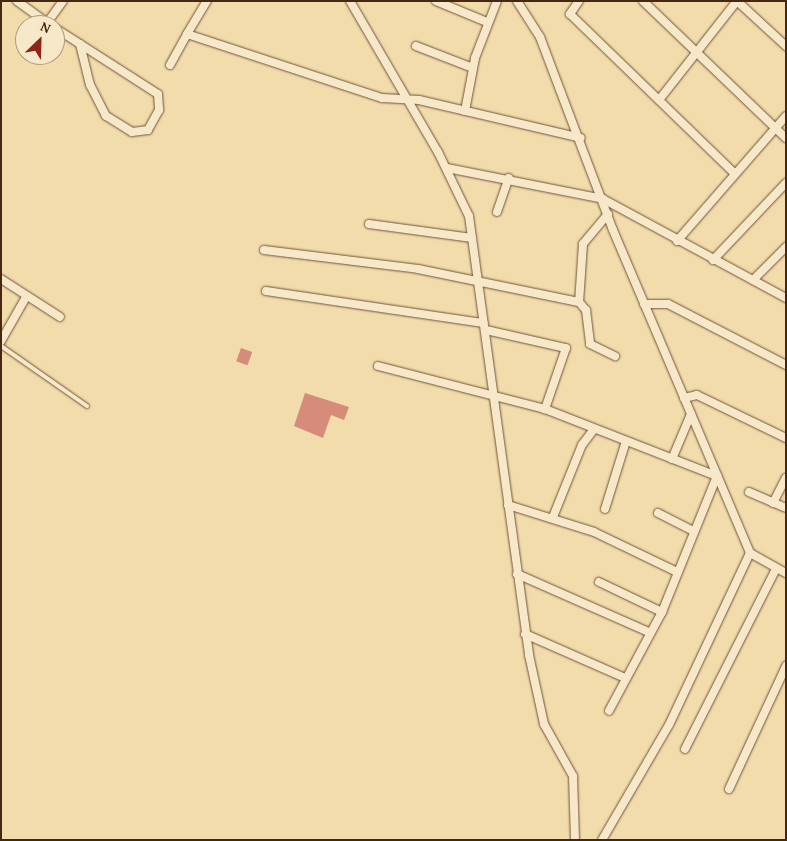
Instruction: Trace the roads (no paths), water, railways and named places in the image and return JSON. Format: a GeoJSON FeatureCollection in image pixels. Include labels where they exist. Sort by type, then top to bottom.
{"type":"FeatureCollection","features":[{"type":"Feature","properties":{"kind":"street"},"geometry":{"type":"LineString","coordinates":[[17,1],[36,15]]}},
{"type":"Feature","properties":{"kind":"street"},"geometry":{"type":"LineString","coordinates":[[54,15],[63,1]]}},
{"type":"Feature","properties":{"kind":"street"},"geometry":{"type":"LineString","coordinates":[[170,65],[207,1]]}},
{"type":"Feature","properties":{"kind":"street"},"geometry":{"type":"LineString","coordinates":[[350,1],[405,99],[447,168],[469,216],[479,279],[525,634],[542,716],[573,776],[575,840]]}},
{"type":"Feature","properties":{"kind":"street"},"geometry":{"type":"LineString","coordinates":[[436,1],[487,22]]}},
{"type":"Feature","properties":{"kind":"street"},"geometry":{"type":"LineString","coordinates":[[464,111],[473,68],[487,22],[497,1]]}},
{"type":"Feature","properties":{"kind":"street"},"geometry":{"type":"LineString","coordinates":[[517,1],[540,37],[582,138],[608,214],[644,304],[750,553],[786,573]]}},
{"type":"Feature","properties":{"kind":"street"},"geometry":{"type":"LineString","coordinates":[[580,1],[570,14],[734,173]]}},
{"type":"Feature","properties":{"kind":"street"},"geometry":{"type":"LineString","coordinates":[[643,1],[786,138]]}},
{"type":"Feature","properties":{"kind":"street"},"geometry":{"type":"LineString","coordinates":[[659,100],[737,1],[786,46]]}},
{"type":"Feature","properties":{"kind":"street"},"geometry":{"type":"LineString","coordinates":[[65,34],[80,44],[158,94],[159,110],[148,130],[132,132],[106,116],[90,85],[80,44]]}},
{"type":"Feature","properties":{"kind":"street"},"geometry":{"type":"LineString","coordinates":[[187,34],[382,98],[405,99],[582,138]]}},
{"type":"Feature","properties":{"kind":"street"},"geometry":{"type":"LineString","coordinates":[[416,46],[473,68]]}},
{"type":"Feature","properties":{"kind":"street"},"geometry":{"type":"LineString","coordinates":[[677,242],[734,173],[786,116]]}},
{"type":"Feature","properties":{"kind":"street"},"geometry":{"type":"LineString","coordinates":[[447,168],[509,178],[603,199],[677,242],[786,298]]}},
{"type":"Feature","properties":{"kind":"street"},"geometry":{"type":"LineString","coordinates":[[497,212],[509,178]]}},
{"type":"Feature","properties":{"kind":"street"},"geometry":{"type":"LineString","coordinates":[[713,260],[786,183]]}},
{"type":"Feature","properties":{"kind":"street"},"geometry":{"type":"LineString","coordinates":[[579,302],[583,244],[608,214]]}},
{"type":"Feature","properties":{"kind":"street"},"geometry":{"type":"LineString","coordinates":[[369,224],[472,238]]}},
{"type":"Feature","properties":{"kind":"street"},"geometry":{"type":"LineString","coordinates":[[753,280],[786,248]]}},
{"type":"Feature","properties":{"kind":"street"},"geometry":{"type":"LineString","coordinates":[[264,250],[479,279],[579,302],[586,310],[590,344],[615,356]]}},
{"type":"Feature","properties":{"kind":"street"},"geometry":{"type":"LineString","coordinates":[[1,279],[26,297],[60,317]]}},
{"type":"Feature","properties":{"kind":"street"},"geometry":{"type":"LineString","coordinates":[[266,291],[485,327],[566,348],[545,409]]}},
{"type":"Feature","properties":{"kind":"street"},"geometry":{"type":"LineString","coordinates":[[1,341],[26,297]]}},
{"type":"Feature","properties":{"kind":"street"},"geometry":{"type":"LineString","coordinates":[[644,304],[668,304],[786,364]]}},
{"type":"Feature","properties":{"kind":"street"},"geometry":{"type":"LineString","coordinates":[[378,366],[545,409],[717,476]]}},
{"type":"Feature","properties":{"kind":"street"},"geometry":{"type":"LineString","coordinates":[[684,398],[697,395],[786,438]]}},
{"type":"Feature","properties":{"kind":"street"},"geometry":{"type":"LineString","coordinates":[[672,460],[691,414]]}},
{"type":"Feature","properties":{"kind":"street"},"geometry":{"type":"LineString","coordinates":[[553,517],[582,445],[594,429]]}},
{"type":"Feature","properties":{"kind":"street"},"geometry":{"type":"LineString","coordinates":[[605,510],[626,441]]}},
{"type":"Feature","properties":{"kind":"street"},"geometry":{"type":"LineString","coordinates":[[609,711],[662,612],[692,530],[717,476]]}},
{"type":"Feature","properties":{"kind":"street"},"geometry":{"type":"LineString","coordinates":[[773,502],[786,478]]}},
{"type":"Feature","properties":{"kind":"street"},"geometry":{"type":"LineString","coordinates":[[749,492],[786,508]]}},
{"type":"Feature","properties":{"kind":"street"},"geometry":{"type":"LineString","coordinates":[[508,505],[553,517],[678,572]]}},
{"type":"Feature","properties":{"kind":"street"},"geometry":{"type":"LineString","coordinates":[[658,513],[692,530]]}},
{"type":"Feature","properties":{"kind":"street"},"geometry":{"type":"LineString","coordinates":[[602,840],[669,725],[750,553]]}},
{"type":"Feature","properties":{"kind":"street"},"geometry":{"type":"LineString","coordinates":[[685,749],[776,568]]}},
{"type":"Feature","properties":{"kind":"street"},"geometry":{"type":"LineString","coordinates":[[517,574],[651,633]]}},
{"type":"Feature","properties":{"kind":"street"},"geometry":{"type":"LineString","coordinates":[[599,582],[662,612]]}},
{"type":"Feature","properties":{"kind":"street"},"geometry":{"type":"LineString","coordinates":[[525,634],[625,678]]}},
{"type":"Feature","properties":{"kind":"street"},"geometry":{"type":"LineString","coordinates":[[729,789],[786,666]]}},
{"type":"Feature","properties":{"kind":"lane"},"geometry":{"type":"LineString","coordinates":[[1,346],[87,406]]}}]}
